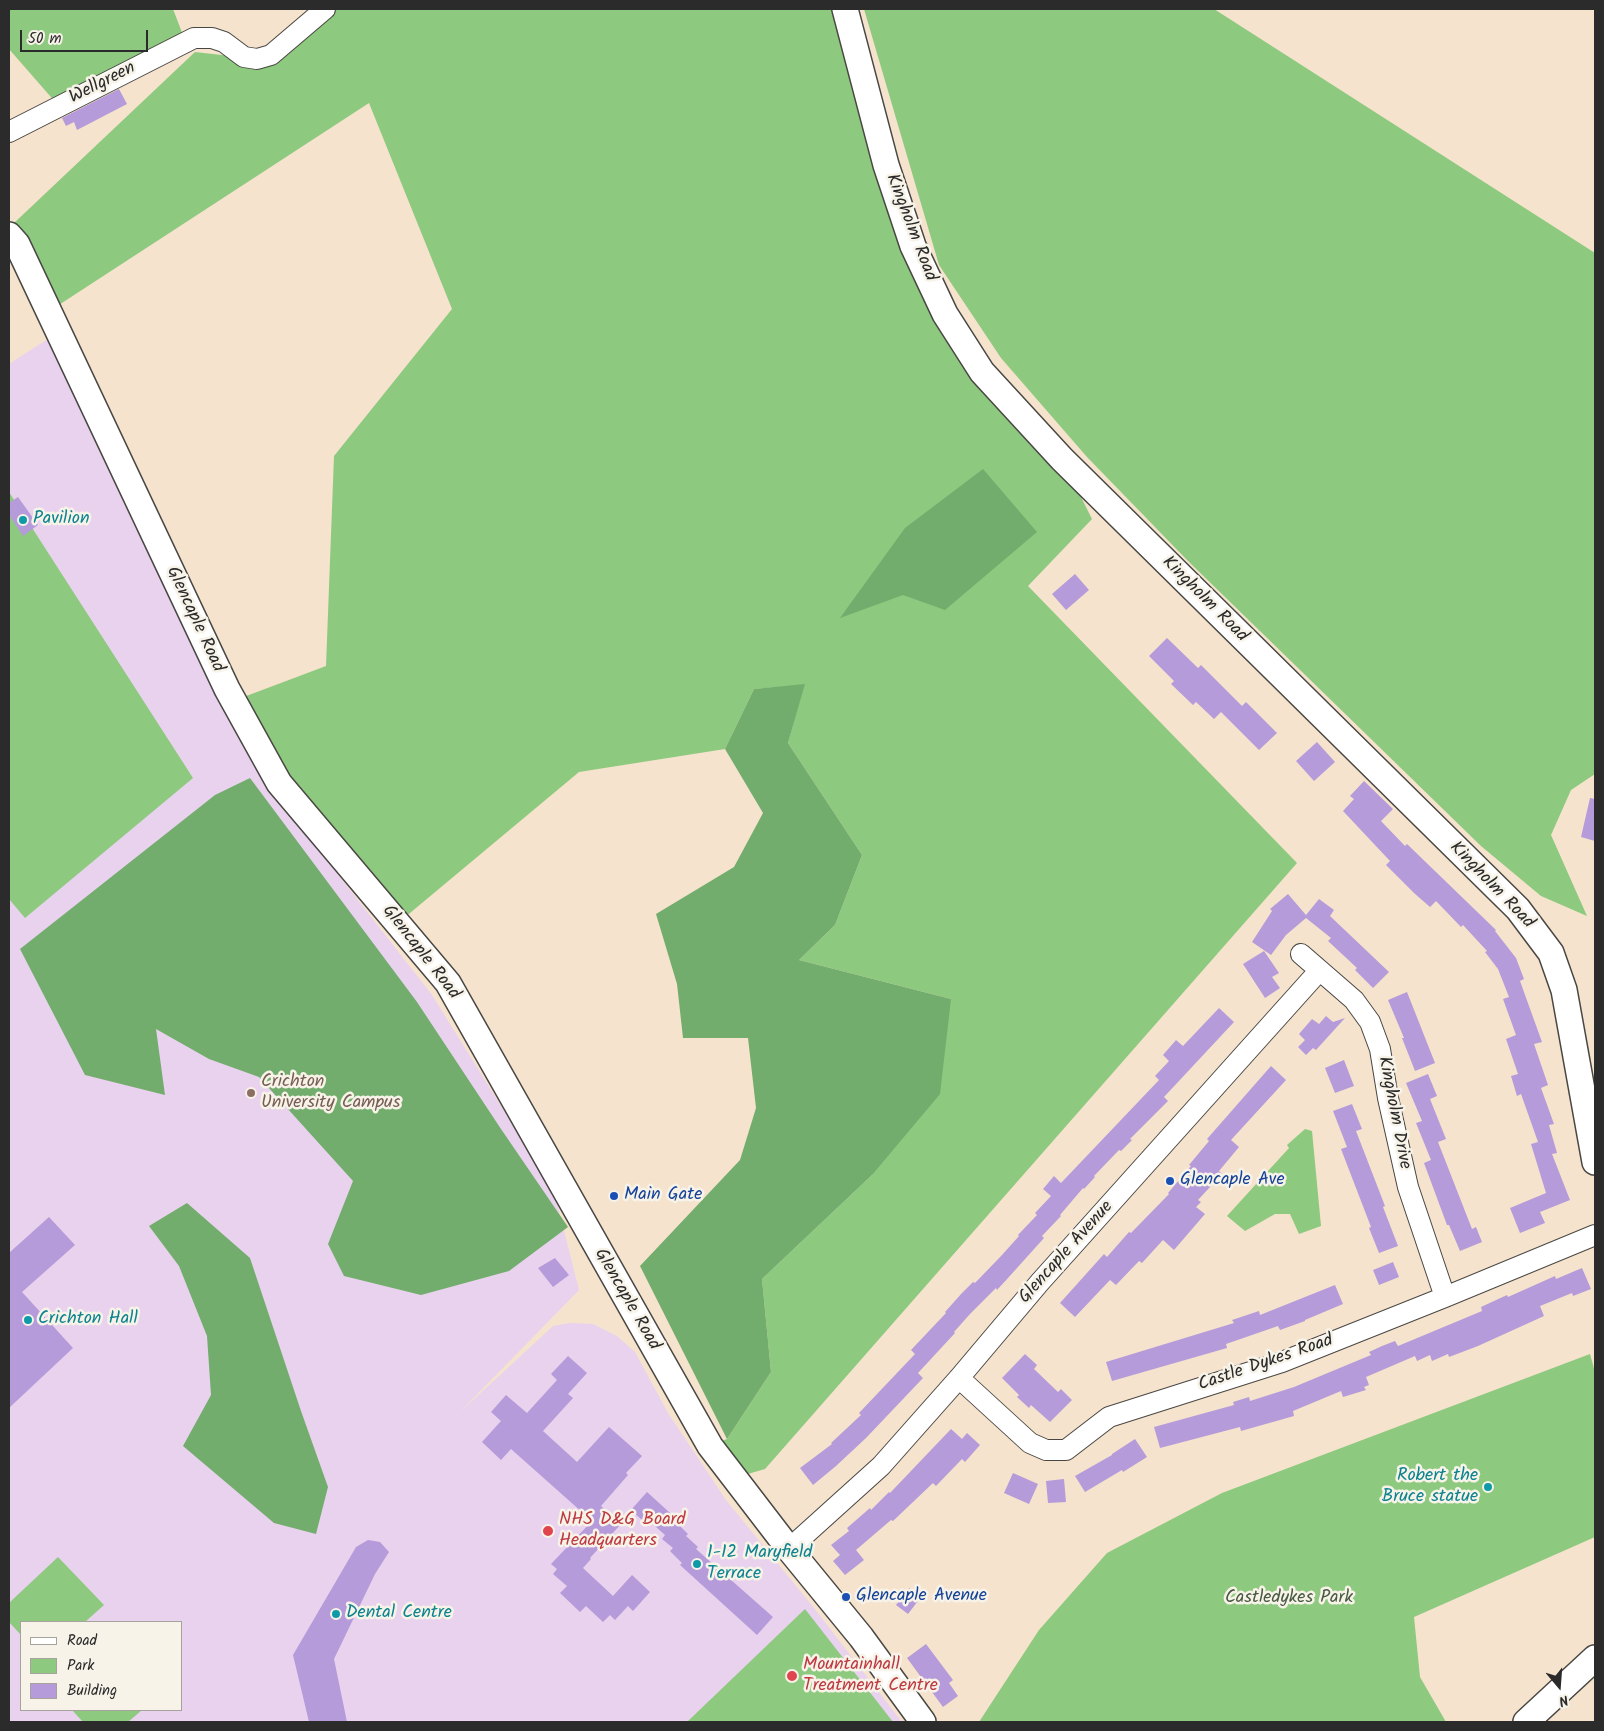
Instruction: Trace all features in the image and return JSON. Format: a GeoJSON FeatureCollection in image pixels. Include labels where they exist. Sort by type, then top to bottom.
{"type":"FeatureCollection","features":[{"type":"Feature","properties":{"kind":"main road","name":"Kingholm Road"},"geometry":{"type":"LineString","coordinates":[[845,9],[886,165],[910,237],[945,314],[982,372],[1062,460],[1518,910],[1551,953],[1564,990],[1595,1162]]}},
{"type":"Feature","properties":{"kind":"main road","name":"Glencaple Road"},"geometry":{"type":"LineString","coordinates":[[9,236],[17,244],[227,689],[279,783],[448,983],[583,1225],[710,1446],[860,1637],[923,1722]]}},
{"type":"Feature","properties":{"kind":"main road"},"geometry":{"type":"LineString","coordinates":[[1526,1722],[1595,1658]]}},
{"type":"Feature","properties":{"kind":"street","name":"Wellgreen"},"geometry":{"type":"LineString","coordinates":[[9,132],[194,38],[212,38],[224,42],[244,57],[257,59],[271,55],[325,9]]}},
{"type":"Feature","properties":{"kind":"street","name":"Kingholm Drive"},"geometry":{"type":"LineString","coordinates":[[1301,954],[1354,1000],[1370,1022],[1380,1049],[1388,1098],[1408,1187],[1445,1297]]}},
{"type":"Feature","properties":{"kind":"street","name":"Glencaple Avenue"},"geometry":{"type":"LineString","coordinates":[[789,1549],[881,1466],[1040,1282],[1319,971]]}},
{"type":"Feature","properties":{"kind":"street","name":"Castle Dykes Road"},"geometry":{"type":"LineString","coordinates":[[959,1378],[1030,1443],[1046,1450],[1066,1450],[1109,1417],[1282,1362],[1595,1235]]}},
{"type":"Feature","properties":{"kind":"shaded area","name":"Crichton University Campus"},"geometry":{"type":"Polygon","coordinates":[[[51,337],[254,767],[432,995],[554,1191],[579,1290],[460,1412],[553,1326],[570,1323],[593,1324],[617,1336],[635,1352],[668,1413],[726,1500],[814,1608],[902,1722],[9,1722],[9,364],[51,337]]]}},
{"type":"Feature","properties":{"kind":"green space"},"geometry":{"type":"Polygon","coordinates":[[[9,9],[173,9],[186,43],[57,104],[9,49],[9,9]]]}},
{"type":"Feature","properties":{"kind":"green space"},"geometry":{"type":"Polygon","coordinates":[[[325,9],[845,9],[945,314],[1062,459],[1092,519],[1028,586],[1297,863],[765,1469],[734,1478],[710,1446],[727,1439],[771,1372],[762,1279],[872,1175],[951,999],[799,960],[835,925],[862,855],[788,743],[804,685],[754,689],[725,749],[579,772],[398,923],[233,701],[326,666],[334,456],[452,309],[369,103],[48,312],[13,224],[195,52],[257,59],[325,9]]]}},
{"type":"Feature","properties":{"kind":"green space"},"geometry":{"type":"Polygon","coordinates":[[[864,9],[1214,9],[1595,253],[1595,774],[1571,790],[1551,835],[1587,916],[1541,896],[1481,846],[1188,561],[1087,457],[1001,358],[939,265],[864,9]]]}},
{"type":"Feature","properties":{"kind":"green space"},"geometry":{"type":"Polygon","coordinates":[[[983,469],[1037,532],[945,610],[903,595],[840,618],[905,528],[983,469]]]}},
{"type":"Feature","properties":{"kind":"green space"},"geometry":{"type":"Polygon","coordinates":[[[9,492],[193,778],[25,918],[9,899],[9,492]]]}},
{"type":"Feature","properties":{"kind":"green space"},"geometry":{"type":"Polygon","coordinates":[[[805,684],[788,743],[862,855],[835,925],[799,960],[951,999],[940,1094],[872,1175],[762,1279],[771,1372],[727,1439],[640,1266],[740,1160],[756,1108],[748,1038],[683,1038],[677,984],[656,914],[734,867],[763,813],[725,749],[754,689],[805,684]]]}},
{"type":"Feature","properties":{"kind":"green space"},"geometry":{"type":"Polygon","coordinates":[[[250,778],[417,1002],[568,1227],[509,1271],[421,1295],[344,1276],[328,1244],[353,1181],[259,1077],[209,1059],[156,1029],[165,1095],[85,1075],[20,949],[215,795],[250,778]]]}},
{"type":"Feature","properties":{"kind":"green space"},"geometry":{"type":"Polygon","coordinates":[[[1305,1129],[1312,1131],[1321,1226],[1299,1234],[1290,1214],[1275,1214],[1245,1231],[1227,1216],[1289,1148],[1287,1145],[1305,1129]]]}},
{"type":"Feature","properties":{"kind":"green space"},"geometry":{"type":"Polygon","coordinates":[[[187,1203],[250,1258],[328,1487],[316,1534],[274,1523],[183,1446],[211,1395],[207,1336],[179,1266],[149,1226],[187,1203]]]}},
{"type":"Feature","properties":{"kind":"green space","name":"Castledykes Park"},"geometry":{"type":"Polygon","coordinates":[[[1590,1354],[1595,1372],[1595,1537],[1414,1617],[1420,1677],[1446,1722],[979,1722],[1039,1630],[1107,1553],[1222,1493],[1590,1354]]]}},
{"type":"Feature","properties":{"kind":"green space"},"geometry":{"type":"Polygon","coordinates":[[[58,1557],[104,1605],[86,1621],[20,1621],[20,1634],[9,1622],[9,1603],[58,1557]]]}},
{"type":"Feature","properties":{"kind":"green space","name":"Mountainhall Treatment Centre"},"geometry":{"type":"Polygon","coordinates":[[[805,1609],[893,1722],[687,1722],[805,1609]]]}},
{"type":"Feature","properties":{"kind":"green space"},"geometry":{"type":"Polygon","coordinates":[[[73,1711],[141,1711],[128,1722],[83,1722],[73,1711]]]}},
{"type":"Feature","properties":{"kind":"building"},"geometry":{"type":"Polygon","coordinates":[[[119,89],[127,104],[77,130],[74,122],[66,126],[62,118],[119,89]]]}},
{"type":"Feature","properties":{"kind":"building","name":"Pavilion"},"geometry":{"type":"Polygon","coordinates":[[[18,497],[38,525],[23,536],[9,515],[9,503],[18,497]]]}},
{"type":"Feature","properties":{"kind":"building"},"geometry":{"type":"Polygon","coordinates":[[[1075,574],[1089,590],[1066,610],[1052,594],[1075,574]]]}},
{"type":"Feature","properties":{"kind":"building"},"geometry":{"type":"Polygon","coordinates":[[[1167,638],[1198,668],[1201,665],[1242,706],[1246,702],[1277,733],[1259,750],[1221,712],[1214,719],[1196,702],[1193,705],[1171,684],[1174,681],[1149,656],[1167,638]]]}},
{"type":"Feature","properties":{"kind":"building"},"geometry":{"type":"Polygon","coordinates":[[[1317,742],[1335,762],[1314,781],[1296,761],[1317,742]]]}},
{"type":"Feature","properties":{"kind":"building"},"geometry":{"type":"Polygon","coordinates":[[[1364,781],[1393,809],[1381,821],[1405,846],[1407,844],[1496,930],[1516,958],[1524,979],[1520,981],[1542,1042],[1534,1044],[1548,1085],[1541,1088],[1554,1124],[1549,1125],[1557,1153],[1552,1154],[1570,1200],[1540,1212],[1545,1223],[1520,1233],[1510,1208],[1546,1193],[1531,1144],[1538,1142],[1521,1094],[1517,1096],[1511,1076],[1518,1074],[1506,1039],[1516,1035],[1503,999],[1509,997],[1498,969],[1485,952],[1487,951],[1463,925],[1461,927],[1436,901],[1430,907],[1414,893],[1386,865],[1390,861],[1343,811],[1354,799],[1350,796],[1364,781]]]}},
{"type":"Feature","properties":{"kind":"building"},"geometry":{"type":"Polygon","coordinates":[[[1590,798],[1595,799],[1595,841],[1581,837],[1590,798]]]}},
{"type":"Feature","properties":{"kind":"building"},"geometry":{"type":"Polygon","coordinates":[[[1288,894],[1306,915],[1319,899],[1334,910],[1330,916],[1389,972],[1373,988],[1355,970],[1357,968],[1328,941],[1331,938],[1306,918],[1286,935],[1271,955],[1252,942],[1272,911],[1270,909],[1288,894]]]}},
{"type":"Feature","properties":{"kind":"building"},"geometry":{"type":"Polygon","coordinates":[[[1264,951],[1279,973],[1272,977],[1280,988],[1265,998],[1243,964],[1264,951]]]}},
{"type":"Feature","properties":{"kind":"building"},"geometry":{"type":"Polygon","coordinates":[[[1407,992],[1435,1063],[1415,1071],[1388,1000],[1407,992]]]}},
{"type":"Feature","properties":{"kind":"building"},"geometry":{"type":"Polygon","coordinates":[[[1219,1008],[1234,1022],[1164,1097],[1168,1101],[1130,1139],[1132,1140],[1121,1151],[1119,1150],[1094,1176],[1042,1236],[1044,1238],[997,1290],[996,1288],[954,1332],[918,1373],[923,1378],[866,1438],[813,1485],[800,1468],[832,1444],[861,1415],[859,1413],[915,1354],[911,1350],[962,1293],[973,1282],[975,1283],[1019,1236],[1037,1215],[1035,1213],[1051,1196],[1043,1189],[1054,1176],[1061,1183],[1159,1080],[1155,1076],[1169,1061],[1163,1055],[1176,1040],[1183,1046],[1219,1008]]]}},
{"type":"Feature","properties":{"kind":"building"},"geometry":{"type":"Polygon","coordinates":[[[1326,1016],[1333,1022],[1345,1018],[1316,1050],[1313,1048],[1306,1055],[1298,1047],[1305,1040],[1299,1034],[1312,1019],[1319,1024],[1326,1016]]]}},
{"type":"Feature","properties":{"kind":"building"},"geometry":{"type":"Polygon","coordinates":[[[1344,1060],[1354,1086],[1335,1093],[1325,1068],[1344,1060]]]}},
{"type":"Feature","properties":{"kind":"building"},"geometry":{"type":"Polygon","coordinates":[[[1271,1066],[1286,1080],[1231,1140],[1239,1147],[1219,1171],[1222,1174],[1198,1200],[1201,1202],[1196,1207],[1205,1214],[1174,1250],[1163,1240],[1142,1263],[1139,1261],[1116,1285],[1110,1280],[1075,1317],[1060,1303],[1104,1254],[1107,1257],[1129,1232],[1131,1233],[1169,1194],[1191,1166],[1189,1165],[1209,1141],[1207,1139],[1271,1066]]]}},
{"type":"Feature","properties":{"kind":"building"},"geometry":{"type":"Polygon","coordinates":[[[1428,1074],[1437,1096],[1430,1099],[1446,1139],[1438,1142],[1472,1229],[1476,1227],[1482,1242],[1460,1251],[1449,1225],[1447,1225],[1424,1163],[1431,1160],[1416,1123],[1422,1121],[1406,1083],[1428,1074]]]}},
{"type":"Feature","properties":{"kind":"building"},"geometry":{"type":"Polygon","coordinates":[[[1352,1104],[1362,1129],[1356,1131],[1385,1206],[1383,1207],[1398,1246],[1379,1253],[1341,1149],[1347,1147],[1333,1111],[1352,1104]]]}},
{"type":"Feature","properties":{"kind":"building","name":"Crichton Hall"},"geometry":{"type":"Polygon","coordinates":[[[49,1217],[75,1245],[22,1292],[73,1348],[9,1408],[9,1253],[49,1217]]]}},
{"type":"Feature","properties":{"kind":"building"},"geometry":{"type":"Polygon","coordinates":[[[555,1258],[569,1275],[553,1287],[538,1268],[555,1258]]]}},
{"type":"Feature","properties":{"kind":"building"},"geometry":{"type":"Polygon","coordinates":[[[1393,1262],[1399,1277],[1379,1285],[1373,1270],[1393,1262]]]}},
{"type":"Feature","properties":{"kind":"building"},"geometry":{"type":"Polygon","coordinates":[[[1582,1268],[1591,1289],[1573,1296],[1572,1293],[1540,1306],[1544,1316],[1478,1346],[1449,1357],[1448,1354],[1432,1361],[1430,1355],[1417,1361],[1415,1356],[1366,1377],[1369,1385],[1364,1387],[1366,1390],[1343,1397],[1341,1391],[1293,1411],[1294,1416],[1241,1431],[1240,1427],[1160,1448],[1154,1427],[1234,1405],[1233,1402],[1249,1397],[1250,1401],[1294,1387],[1371,1355],[1369,1352],[1382,1346],[1395,1341],[1398,1346],[1482,1311],[1481,1307],[1507,1295],[1508,1297],[1555,1276],[1556,1279],[1582,1268]]]}},
{"type":"Feature","properties":{"kind":"building"},"geometry":{"type":"Polygon","coordinates":[[[1335,1285],[1343,1304],[1305,1321],[1280,1330],[1278,1326],[1226,1344],[1227,1348],[1112,1381],[1106,1362],[1234,1323],[1232,1320],[1259,1311],[1260,1315],[1335,1285]]]}},
{"type":"Feature","properties":{"kind":"building"},"geometry":{"type":"Polygon","coordinates":[[[1025,1354],[1037,1365],[1034,1369],[1058,1392],[1061,1389],[1072,1400],[1050,1422],[1031,1405],[1029,1408],[1017,1397],[1019,1395],[1002,1378],[1025,1354]]]}},
{"type":"Feature","properties":{"kind":"building"},"geometry":{"type":"Polygon","coordinates":[[[568,1356],[587,1373],[568,1394],[573,1398],[543,1431],[577,1462],[609,1427],[642,1456],[626,1473],[628,1475],[601,1506],[621,1524],[583,1568],[613,1596],[632,1575],[650,1592],[633,1611],[628,1606],[615,1620],[610,1615],[603,1622],[586,1606],[580,1612],[560,1593],[567,1586],[553,1574],[557,1569],[551,1564],[592,1521],[511,1449],[501,1460],[482,1442],[501,1421],[491,1412],[506,1395],[527,1413],[557,1380],[551,1374],[568,1356]]]}},
{"type":"Feature","properties":{"kind":"building"},"geometry":{"type":"Polygon","coordinates":[[[951,1429],[962,1439],[967,1433],[980,1445],[965,1462],[962,1459],[936,1486],[933,1483],[893,1521],[891,1520],[856,1550],[864,1560],[845,1575],[833,1561],[840,1555],[831,1545],[849,1531],[847,1528],[890,1493],[951,1429]]]}},
{"type":"Feature","properties":{"kind":"building"},"geometry":{"type":"Polygon","coordinates":[[[1135,1439],[1147,1457],[1085,1492],[1075,1476],[1112,1455],[1135,1439]]]}},
{"type":"Feature","properties":{"kind":"building"},"geometry":{"type":"Polygon","coordinates":[[[1013,1473],[1038,1484],[1029,1504],[1004,1493],[1013,1473]]]}},
{"type":"Feature","properties":{"kind":"building"},"geometry":{"type":"Polygon","coordinates":[[[1064,1479],[1066,1502],[1048,1503],[1046,1481],[1064,1479]]]}},
{"type":"Feature","properties":{"kind":"building","name":"1-12 Maryfield Terrace"},"geometry":{"type":"Polygon","coordinates":[[[647,1492],[680,1522],[678,1524],[688,1534],[686,1536],[698,1547],[696,1549],[773,1617],[757,1635],[680,1565],[682,1563],[670,1551],[673,1548],[662,1539],[665,1535],[646,1518],[643,1521],[631,1510],[647,1492]]]}},
{"type":"Feature","properties":{"kind":"building","name":"Dental Centre"},"geometry":{"type":"Polygon","coordinates":[[[368,1540],[380,1542],[389,1552],[375,1574],[334,1659],[347,1722],[309,1722],[293,1655],[356,1547],[368,1540]]]}},
{"type":"Feature","properties":{"kind":"building"},"geometry":{"type":"Polygon","coordinates":[[[909,1588],[921,1597],[908,1614],[896,1605],[909,1588]]]}},
{"type":"Feature","properties":{"kind":"building"},"geometry":{"type":"Polygon","coordinates":[[[926,1644],[953,1680],[949,1683],[958,1696],[943,1707],[907,1658],[926,1644]]]}},
{"type":"Feature","properties":{"kind":"place","name":"Pavilion"},"geometry":{"type":"Point","coordinates":[23,520]}},
{"type":"Feature","properties":{"kind":"place","name":"Crichton University Campus"},"geometry":{"type":"Point","coordinates":[251,1093]}},
{"type":"Feature","properties":{"kind":"place","name":"Glencaple Ave"},"geometry":{"type":"Point","coordinates":[1170,1181]}},
{"type":"Feature","properties":{"kind":"place","name":"Main Gate"},"geometry":{"type":"Point","coordinates":[614,1196]}},
{"type":"Feature","properties":{"kind":"place","name":"Crichton Hall"},"geometry":{"type":"Point","coordinates":[28,1320]}},
{"type":"Feature","properties":{"kind":"place","name":"Robert the Bruce statue"},"geometry":{"type":"Point","coordinates":[1488,1487]}},
{"type":"Feature","properties":{"kind":"place","name":"NHS D&G Board Headquarters"},"geometry":{"type":"Point","coordinates":[548,1531]}},
{"type":"Feature","properties":{"kind":"place","name":"1-12 Maryfield Terrace"},"geometry":{"type":"Point","coordinates":[697,1564]}},
{"type":"Feature","properties":{"kind":"place","name":"Glencaple Avenue"},"geometry":{"type":"Point","coordinates":[846,1597]}},
{"type":"Feature","properties":{"kind":"place","name":"Dental Centre"},"geometry":{"type":"Point","coordinates":[336,1614]}},
{"type":"Feature","properties":{"kind":"place","name":"Mountainhall Treatment Centre"},"geometry":{"type":"Point","coordinates":[792,1676]}}]}
